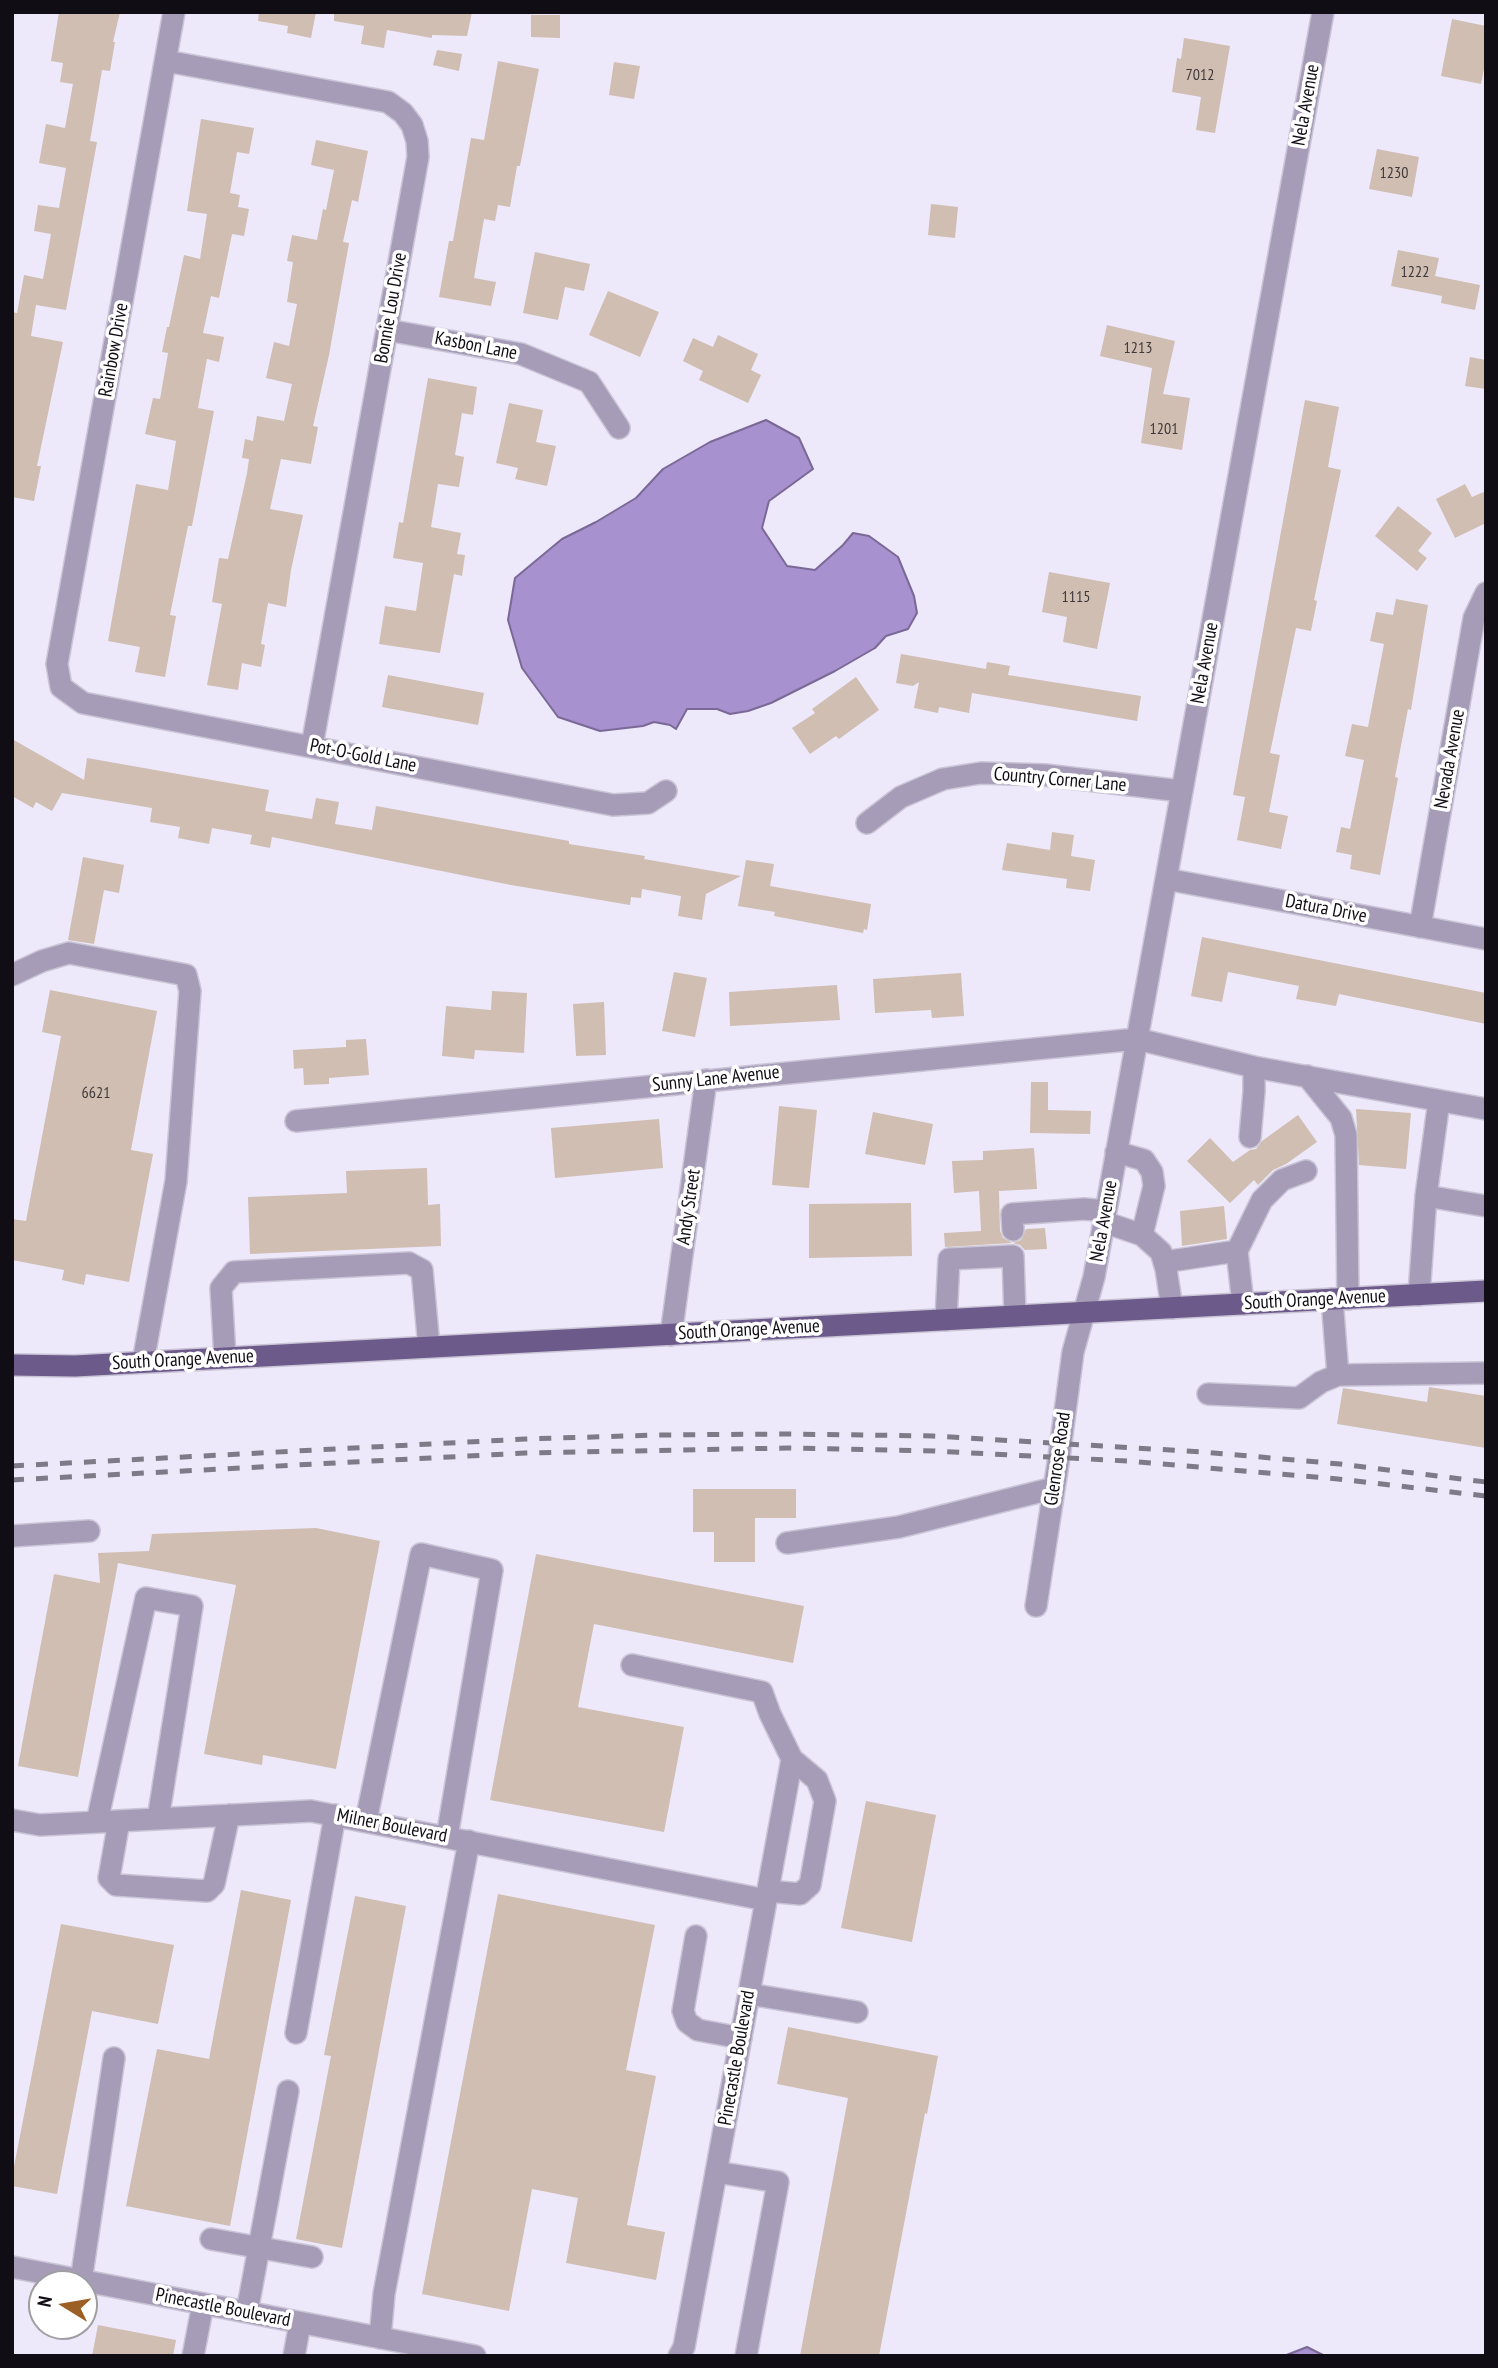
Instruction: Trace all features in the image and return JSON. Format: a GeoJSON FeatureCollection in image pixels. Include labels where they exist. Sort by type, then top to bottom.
{"type":"FeatureCollection","features":[{"type":"Feature","properties":{"kind":"main road","name":"South Orange Avenue"},"geometry":{"type":"LineString","coordinates":[[12,1365],[75,1366],[1486,1292]]}},
{"type":"Feature","properties":{"kind":"street","name":"Rainbow Drive"},"geometry":{"type":"LineString","coordinates":[[61,687],[57,664],[174,12]]}},
{"type":"Feature","properties":{"kind":"street","name":"Nela Avenue"},"geometry":{"type":"LineString","coordinates":[[1084,1312],[1094,1277],[1323,12]]}},
{"type":"Feature","properties":{"kind":"street","name":"Bonnie Lou Drive"},"geometry":{"type":"LineString","coordinates":[[166,61],[388,102],[403,113],[415,133],[418,157],[312,746]]}},
{"type":"Feature","properties":{"kind":"street","name":"Kasbon Lane"},"geometry":{"type":"LineString","coordinates":[[387,330],[521,354],[589,382],[619,428]]}},
{"type":"Feature","properties":{"kind":"street","name":"Nevada Avenue"},"geometry":{"type":"LineString","coordinates":[[1420,927],[1474,618],[1486,593]]}},
{"type":"Feature","properties":{"kind":"street","name":"Pot-O-Gold Lane"},"geometry":{"type":"LineString","coordinates":[[61,687],[83,703],[613,804],[648,803],[666,791]]}},
{"type":"Feature","properties":{"kind":"street","name":"Country Corner Lane"},"geometry":{"type":"LineString","coordinates":[[867,823],[911,792],[943,779],[981,773],[1045,775],[1181,791]]}},
{"type":"Feature","properties":{"kind":"street","name":"Datura Drive"},"geometry":{"type":"LineString","coordinates":[[1166,879],[1486,939]]}},
{"type":"Feature","properties":{"kind":"street"},"geometry":{"type":"LineString","coordinates":[[12,975],[42,961],[69,953],[186,975],[190,991],[176,1181],[143,1362]]}},
{"type":"Feature","properties":{"kind":"street","name":"Sunny Lane Avenue"},"geometry":{"type":"LineString","coordinates":[[296,1121],[1137,1039],[1254,1067],[1486,1110]]}},
{"type":"Feature","properties":{"kind":"street"},"geometry":{"type":"LineString","coordinates":[[1250,1137],[1254,1067]]}},
{"type":"Feature","properties":{"kind":"street"},"geometry":{"type":"LineString","coordinates":[[1307,1076],[1341,1118],[1346,1135],[1348,1220],[1340,1299],[1339,1375]]}},
{"type":"Feature","properties":{"kind":"street","name":"Andy Street"},"geometry":{"type":"LineString","coordinates":[[671,1335],[706,1080]]}},
{"type":"Feature","properties":{"kind":"street"},"geometry":{"type":"LineString","coordinates":[[1419,1295],[1426,1196],[1439,1101]]}},
{"type":"Feature","properties":{"kind":"street"},"geometry":{"type":"LineString","coordinates":[[1116,1152],[1144,1160],[1152,1172],[1154,1186],[1142,1235]]}},
{"type":"Feature","properties":{"kind":"street"},"geometry":{"type":"LineString","coordinates":[[1243,1304],[1237,1251],[1262,1200],[1282,1180],[1306,1171]]}},
{"type":"Feature","properties":{"kind":"street"},"geometry":{"type":"LineString","coordinates":[[1426,1196],[1486,1206]]}},
{"type":"Feature","properties":{"kind":"street"},"geometry":{"type":"LineString","coordinates":[[1015,1316],[1012,1214],[1084,1209],[1105,1216],[1142,1235],[1161,1252],[1172,1308]]}},
{"type":"Feature","properties":{"kind":"street"},"geometry":{"type":"LineString","coordinates":[[946,1320],[948,1259],[1013,1246]]}},
{"type":"Feature","properties":{"kind":"street"},"geometry":{"type":"LineString","coordinates":[[1164,1262],[1237,1251]]}},
{"type":"Feature","properties":{"kind":"street"},"geometry":{"type":"LineString","coordinates":[[225,1358],[221,1288],[233,1272],[409,1263],[422,1270],[429,1347]]}},
{"type":"Feature","properties":{"kind":"street","name":"Glenrose Road"},"geometry":{"type":"LineString","coordinates":[[1035,1606],[1073,1352],[1084,1312]]}},
{"type":"Feature","properties":{"kind":"street"},"geometry":{"type":"LineString","coordinates":[[1208,1394],[1298,1398],[1321,1382],[1339,1375],[1486,1373]]}},
{"type":"Feature","properties":{"kind":"street"},"geometry":{"type":"LineString","coordinates":[[787,1544],[899,1527],[1054,1488]]}},
{"type":"Feature","properties":{"kind":"street"},"geometry":{"type":"LineString","coordinates":[[12,1536],[89,1531]]}},
{"type":"Feature","properties":{"kind":"street"},"geometry":{"type":"LineString","coordinates":[[366,1821],[421,1555],[492,1570],[447,1837]]}},
{"type":"Feature","properties":{"kind":"street"},"geometry":{"type":"LineString","coordinates":[[97,1822],[146,1598],[192,1606],[158,1819]]}},
{"type":"Feature","properties":{"kind":"street"},"geometry":{"type":"LineString","coordinates":[[632,1665],[762,1692],[792,1759]]}},
{"type":"Feature","properties":{"kind":"street","name":"Pinecastle Boulevard"},"geometry":{"type":"LineString","coordinates":[[679,2356],[684,2347],[792,1759]]}},
{"type":"Feature","properties":{"kind":"street","name":"Milner Boulevard"},"geometry":{"type":"LineString","coordinates":[[12,1820],[40,1825],[311,1811],[767,1895],[800,1894],[810,1885],[825,1801],[817,1780],[792,1759]]}},
{"type":"Feature","properties":{"kind":"street"},"geometry":{"type":"LineString","coordinates":[[120,1821],[109,1878],[116,1885],[207,1891],[214,1884],[229,1815]]}},
{"type":"Feature","properties":{"kind":"street"},"geometry":{"type":"LineString","coordinates":[[296,2033],[335,1815]]}},
{"type":"Feature","properties":{"kind":"street"},"geometry":{"type":"LineString","coordinates":[[380,2338],[384,2294],[469,1841]]}},
{"type":"Feature","properties":{"kind":"street"},"geometry":{"type":"LineString","coordinates":[[696,1936],[683,2011],[687,2022],[698,2030],[741,2038]]}},
{"type":"Feature","properties":{"kind":"street"},"geometry":{"type":"LineString","coordinates":[[749,1994],[857,2012]]}},
{"type":"Feature","properties":{"kind":"street"},"geometry":{"type":"LineString","coordinates":[[83,2270],[114,2058]]}},
{"type":"Feature","properties":{"kind":"street"},"geometry":{"type":"LineString","coordinates":[[247,2312],[288,2091]]}},
{"type":"Feature","properties":{"kind":"street"},"geometry":{"type":"LineString","coordinates":[[716,2172],[778,2182],[746,2356]]}},
{"type":"Feature","properties":{"kind":"street"},"geometry":{"type":"LineString","coordinates":[[211,2239],[312,2257]]}},
{"type":"Feature","properties":{"kind":"street","name":"Pinecastle Boulevard"},"geometry":{"type":"LineString","coordinates":[[98,2284],[470,2355]]}},
{"type":"Feature","properties":{"kind":"street"},"geometry":{"type":"LineString","coordinates":[[193,2356],[203,2304]]}},
{"type":"Feature","properties":{"kind":"street"},"geometry":{"type":"LineString","coordinates":[[294,2356],[300,2323]]}},
{"type":"Feature","properties":{"kind":"shaded area"},"geometry":{"type":"Polygon","coordinates":[[[766,420],[799,438],[813,469],[769,501],[762,528],[787,566],[815,570],[853,533],[869,536],[898,557],[914,596],[917,613],[908,629],[886,636],[875,648],[835,671],[771,703],[748,711],[730,714],[717,709],[687,709],[676,729],[654,722],[643,726],[600,731],[558,717],[522,668],[508,620],[515,578],[562,539],[636,498],[663,469],[710,442],[766,420]]]}},
{"type":"Feature","properties":{"kind":"shaded area"},"geometry":{"type":"Polygon","coordinates":[[[1307,2347],[1325,2356],[1284,2356],[1307,2347]]]}},
{"type":"Feature","properties":{"kind":"building"},"geometry":{"type":"Polygon","coordinates":[[[59,12],[120,12],[110,71],[102,70],[90,141],[97,142],[66,310],[36,305],[31,336],[63,342],[37,466],[41,466],[34,501],[12,497],[12,312],[17,313],[24,275],[43,279],[51,234],[34,231],[38,205],[59,208],[66,168],[39,163],[46,124],[65,128],[73,84],[60,82],[63,63],[51,61],[59,12]]]}},
{"type":"Feature","properties":{"kind":"building"},"geometry":{"type":"Polygon","coordinates":[[[259,12],[316,12],[311,38],[287,33],[288,26],[258,21],[259,12]]]}},
{"type":"Feature","properties":{"kind":"building"},"geometry":{"type":"Polygon","coordinates":[[[334,12],[472,12],[467,36],[432,35],[432,38],[387,30],[384,48],[361,44],[364,26],[334,21],[334,12]]]}},
{"type":"Feature","properties":{"kind":"building"},"geometry":{"type":"Polygon","coordinates":[[[531,15],[560,15],[560,38],[531,37],[531,15]]]}},
{"type":"Feature","properties":{"kind":"building"},"geometry":{"type":"Polygon","coordinates":[[[1452,19],[1486,26],[1486,59],[1481,84],[1441,76],[1452,19]]]}},
{"type":"Feature","properties":{"kind":"building"},"geometry":{"type":"Polygon","coordinates":[[[1184,38],[1230,46],[1215,133],[1196,130],[1201,97],[1172,92],[1177,58],[1181,59],[1184,38]]]}},
{"type":"Feature","properties":{"kind":"building"},"geometry":{"type":"Polygon","coordinates":[[[437,50],[462,54],[459,71],[433,65],[437,50]]]}},
{"type":"Feature","properties":{"kind":"building"},"geometry":{"type":"Polygon","coordinates":[[[498,61],[539,69],[510,207],[498,205],[495,221],[484,219],[474,278],[496,282],[491,306],[439,297],[449,241],[453,241],[471,138],[484,140],[498,61]]]}},
{"type":"Feature","properties":{"kind":"building"},"geometry":{"type":"Polygon","coordinates":[[[614,62],[640,66],[634,99],[609,95],[614,62]]]}},
{"type":"Feature","properties":{"kind":"building"},"geometry":{"type":"Polygon","coordinates":[[[201,119],[254,128],[249,154],[237,152],[230,193],[240,195],[238,207],[249,209],[244,236],[232,234],[219,298],[211,296],[203,333],[224,337],[219,362],[207,359],[198,408],[214,411],[192,526],[188,526],[170,615],[176,616],[165,677],[135,672],[140,647],[108,641],[136,484],[168,490],[176,441],[145,434],[153,398],[160,399],[168,353],[162,352],[184,255],[200,259],[207,214],[187,211],[201,119]]]}},
{"type":"Feature","properties":{"kind":"building"},"geometry":{"type":"Polygon","coordinates":[[[316,140],[368,151],[358,202],[352,200],[343,242],[349,243],[313,426],[318,427],[311,464],[281,459],[270,509],[303,515],[286,607],[268,603],[261,644],[265,645],[261,667],[242,663],[238,690],[207,685],[222,604],[212,602],[219,558],[228,559],[247,473],[249,459],[242,458],[245,439],[253,441],[257,416],[284,421],[292,384],[266,378],[274,342],[289,346],[297,304],[287,302],[293,262],[287,261],[292,235],[317,240],[323,209],[326,210],[334,170],[311,165],[316,140]]]}},
{"type":"Feature","properties":{"kind":"building"},"geometry":{"type":"Polygon","coordinates":[[[1377,149],[1419,157],[1412,197],[1369,189],[1377,149]]]}},
{"type":"Feature","properties":{"kind":"building"},"geometry":{"type":"Polygon","coordinates":[[[931,204],[958,207],[955,238],[928,235],[931,204]]]}},
{"type":"Feature","properties":{"kind":"building"},"geometry":{"type":"Polygon","coordinates":[[[1398,250],[1439,258],[1435,276],[1480,285],[1475,310],[1441,303],[1442,296],[1391,286],[1398,250]]]}},
{"type":"Feature","properties":{"kind":"building"},"geometry":{"type":"Polygon","coordinates":[[[535,252],[590,264],[584,291],[565,287],[558,320],[523,313],[535,252]]]}},
{"type":"Feature","properties":{"kind":"building"},"geometry":{"type":"Polygon","coordinates":[[[608,291],[659,312],[640,357],[589,335],[608,291]]]}},
{"type":"Feature","properties":{"kind":"building"},"geometry":{"type":"Polygon","coordinates":[[[1107,325],[1175,341],[1163,394],[1190,398],[1182,450],[1141,443],[1152,368],[1100,356],[1107,325]]]}},
{"type":"Feature","properties":{"kind":"building"},"geometry":{"type":"Polygon","coordinates":[[[718,335],[758,354],[751,370],[761,375],[748,403],[699,380],[703,371],[683,361],[693,338],[713,347],[718,335]]]}},
{"type":"Feature","properties":{"kind":"building"},"geometry":{"type":"Polygon","coordinates":[[[1470,357],[1486,360],[1486,389],[1465,386],[1470,357]]]}},
{"type":"Feature","properties":{"kind":"building"},"geometry":{"type":"Polygon","coordinates":[[[428,378],[477,387],[473,415],[462,413],[455,455],[464,457],[459,487],[438,484],[431,527],[461,533],[457,554],[465,555],[462,576],[454,574],[440,653],[379,644],[385,606],[416,611],[423,563],[393,558],[399,522],[403,523],[428,378]]]}},
{"type":"Feature","properties":{"kind":"building"},"geometry":{"type":"Polygon","coordinates":[[[1305,400],[1339,407],[1328,467],[1341,470],[1314,600],[1317,601],[1311,631],[1296,628],[1270,753],[1280,755],[1269,812],[1288,816],[1281,849],[1237,840],[1245,797],[1233,795],[1305,400]]]}},
{"type":"Feature","properties":{"kind":"building"},"geometry":{"type":"Polygon","coordinates":[[[509,403],[543,410],[536,442],[556,446],[547,486],[515,479],[518,468],[496,463],[509,403]]]}},
{"type":"Feature","properties":{"kind":"building"},"geometry":{"type":"Polygon","coordinates":[[[1465,484],[1472,497],[1486,491],[1486,523],[1455,538],[1436,499],[1465,484]]]}},
{"type":"Feature","properties":{"kind":"building"},"geometry":{"type":"Polygon","coordinates":[[[1398,506],[1432,533],[1418,551],[1427,558],[1417,571],[1375,536],[1398,506]]]}},
{"type":"Feature","properties":{"kind":"building"},"geometry":{"type":"Polygon","coordinates":[[[1049,572],[1110,583],[1097,649],[1063,642],[1067,617],[1042,612],[1049,572]]]}},
{"type":"Feature","properties":{"kind":"building"},"geometry":{"type":"Polygon","coordinates":[[[1396,599],[1428,605],[1411,710],[1408,709],[1395,777],[1398,778],[1380,875],[1350,869],[1352,855],[1336,852],[1341,827],[1350,829],[1364,760],[1345,756],[1352,724],[1368,727],[1384,644],[1370,641],[1376,612],[1393,615],[1396,599]]]}},
{"type":"Feature","properties":{"kind":"building"},"geometry":{"type":"Polygon","coordinates":[[[901,654],[986,669],[987,662],[1010,666],[1008,675],[1141,696],[1137,721],[972,693],[969,713],[939,707],[938,713],[914,708],[919,682],[913,686],[896,683],[901,654]]]}},
{"type":"Feature","properties":{"kind":"building"},"geometry":{"type":"Polygon","coordinates":[[[388,675],[484,693],[478,725],[382,707],[388,675]]]}},
{"type":"Feature","properties":{"kind":"building"},"geometry":{"type":"Polygon","coordinates":[[[856,677],[879,710],[839,739],[836,736],[810,754],[792,728],[815,713],[812,709],[856,677]]]}},
{"type":"Feature","properties":{"kind":"building"},"geometry":{"type":"Polygon","coordinates":[[[12,739],[84,780],[87,758],[269,790],[265,811],[276,813],[312,819],[316,798],[339,802],[335,824],[372,830],[376,806],[741,876],[706,894],[702,920],[678,916],[681,896],[642,889],[641,898],[631,897],[630,905],[511,885],[272,837],[270,848],[250,844],[252,835],[212,828],[209,844],[178,838],[180,827],[150,822],[152,808],[62,793],[52,811],[36,802],[33,808],[12,796],[12,739]]]}},
{"type":"Feature","properties":{"kind":"building"},"geometry":{"type":"Polygon","coordinates":[[[1052,832],[1074,835],[1071,856],[1095,860],[1090,891],[1066,888],[1067,879],[1002,870],[1007,843],[1050,850],[1052,832]]]}},
{"type":"Feature","properties":{"kind":"building"},"geometry":{"type":"Polygon","coordinates":[[[83,857],[124,865],[119,893],[104,890],[94,944],[68,940],[83,857]]]}},
{"type":"Feature","properties":{"kind":"building"},"geometry":{"type":"Polygon","coordinates":[[[746,860],[774,864],[770,886],[871,904],[867,930],[864,929],[863,933],[774,916],[775,912],[738,906],[746,860]]]}},
{"type":"Feature","properties":{"kind":"building"},"geometry":{"type":"Polygon","coordinates":[[[1202,937],[1486,993],[1486,1024],[1339,994],[1336,1006],[1296,999],[1299,986],[1228,972],[1222,1002],[1191,996],[1202,937]]]}},
{"type":"Feature","properties":{"kind":"building"},"geometry":{"type":"Polygon","coordinates":[[[674,972],[707,978],[695,1037],[662,1031],[674,972]]]}},
{"type":"Feature","properties":{"kind":"building"},"geometry":{"type":"Polygon","coordinates":[[[961,973],[964,1016],[932,1018],[931,1010],[875,1013],[873,979],[961,973]]]}},
{"type":"Feature","properties":{"kind":"building"},"geometry":{"type":"Polygon","coordinates":[[[837,985],[840,1020],[730,1026],[729,992],[837,985]]]}},
{"type":"Feature","properties":{"kind":"building"},"geometry":{"type":"Polygon","coordinates":[[[50,990],[157,1011],[131,1150],[153,1154],[129,1282],[86,1274],[84,1285],[62,1280],[64,1270],[12,1260],[12,1219],[26,1221],[61,1036],[42,1032],[50,990]]]}},
{"type":"Feature","properties":{"kind":"building"},"geometry":{"type":"Polygon","coordinates":[[[492,991],[527,993],[524,1053],[475,1050],[474,1059],[442,1056],[446,1006],[491,1010],[492,991]]]}},
{"type":"Feature","properties":{"kind":"building"},"geometry":{"type":"Polygon","coordinates":[[[604,1002],[606,1055],[576,1056],[573,1004],[604,1002]]]}},
{"type":"Feature","properties":{"kind":"building"},"geometry":{"type":"Polygon","coordinates":[[[366,1039],[369,1075],[329,1078],[329,1084],[304,1085],[303,1068],[294,1069],[293,1050],[346,1047],[346,1040],[366,1039]]]}},
{"type":"Feature","properties":{"kind":"building"},"geometry":{"type":"Polygon","coordinates":[[[1031,1082],[1048,1082],[1048,1110],[1091,1111],[1090,1134],[1030,1133],[1031,1082]]]}},
{"type":"Feature","properties":{"kind":"building"},"geometry":{"type":"Polygon","coordinates":[[[779,1106],[817,1110],[809,1188],[772,1185],[779,1106]]]}},
{"type":"Feature","properties":{"kind":"building"},"geometry":{"type":"Polygon","coordinates":[[[1356,1109],[1411,1113],[1406,1169],[1359,1165],[1356,1109]]]}},
{"type":"Feature","properties":{"kind":"building"},"geometry":{"type":"Polygon","coordinates":[[[873,1112],[933,1124],[925,1165],[865,1154],[873,1112]]]}},
{"type":"Feature","properties":{"kind":"building"},"geometry":{"type":"Polygon","coordinates":[[[1298,1115],[1317,1142],[1273,1170],[1258,1185],[1254,1180],[1230,1203],[1187,1161],[1210,1138],[1233,1162],[1256,1149],[1262,1141],[1298,1115]]]}},
{"type":"Feature","properties":{"kind":"building"},"geometry":{"type":"Polygon","coordinates":[[[659,1119],[663,1168],[555,1178],[551,1128],[659,1119]]]}},
{"type":"Feature","properties":{"kind":"building"},"geometry":{"type":"Polygon","coordinates":[[[1034,1148],[1037,1189],[999,1191],[1000,1231],[1003,1238],[1012,1243],[945,1247],[944,1233],[981,1231],[979,1191],[954,1193],[952,1161],[983,1160],[983,1151],[1034,1148]]]}},
{"type":"Feature","properties":{"kind":"building"},"geometry":{"type":"Polygon","coordinates":[[[427,1168],[428,1205],[440,1204],[441,1246],[250,1254],[248,1197],[347,1193],[346,1171],[427,1168]]]}},
{"type":"Feature","properties":{"kind":"building"},"geometry":{"type":"Polygon","coordinates":[[[911,1203],[912,1256],[809,1258],[809,1204],[911,1203]]]}},
{"type":"Feature","properties":{"kind":"building"},"geometry":{"type":"Polygon","coordinates":[[[1224,1206],[1227,1239],[1182,1246],[1180,1211],[1224,1206]]]}},
{"type":"Feature","properties":{"kind":"building"},"geometry":{"type":"Polygon","coordinates":[[[1045,1228],[1047,1249],[1025,1250],[1013,1243],[1021,1240],[1026,1229],[1045,1228]]]}},
{"type":"Feature","properties":{"kind":"building"},"geometry":{"type":"Polygon","coordinates":[[[1429,1387],[1486,1396],[1486,1448],[1337,1424],[1343,1388],[1427,1402],[1429,1387]]]}},
{"type":"Feature","properties":{"kind":"building"},"geometry":{"type":"Polygon","coordinates":[[[693,1489],[796,1489],[796,1518],[755,1518],[755,1562],[714,1562],[714,1532],[693,1532],[693,1489]]]}},
{"type":"Feature","properties":{"kind":"building"},"geometry":{"type":"Polygon","coordinates":[[[316,1528],[380,1541],[336,1769],[263,1755],[262,1765],[204,1754],[236,1585],[118,1563],[78,1777],[18,1766],[54,1574],[100,1583],[98,1553],[149,1551],[152,1534],[316,1528]]]}},
{"type":"Feature","properties":{"kind":"building"},"geometry":{"type":"Polygon","coordinates":[[[536,1554],[804,1606],[793,1663],[594,1624],[578,1707],[684,1727],[664,1832],[490,1800],[536,1554]]]}},
{"type":"Feature","properties":{"kind":"building"},"geometry":{"type":"Polygon","coordinates":[[[866,1801],[936,1815],[912,1942],[841,1928],[866,1801]]]}},
{"type":"Feature","properties":{"kind":"building"},"geometry":{"type":"Polygon","coordinates":[[[241,1890],[291,1900],[230,2226],[126,2206],[157,2049],[209,2059],[241,1890]]]}},
{"type":"Feature","properties":{"kind":"building"},"geometry":{"type":"Polygon","coordinates":[[[498,1894],[655,1925],[626,2070],[656,2076],[627,2225],[665,2232],[656,2280],[566,2263],[578,2198],[532,2189],[509,2311],[422,2294],[498,1894]]]}},
{"type":"Feature","properties":{"kind":"building"},"geometry":{"type":"Polygon","coordinates":[[[355,1896],[406,1906],[342,2248],[296,2239],[331,2056],[324,2055],[355,1896]]]}},
{"type":"Feature","properties":{"kind":"building"},"geometry":{"type":"Polygon","coordinates":[[[61,1924],[174,1945],[158,2024],[92,2011],[57,2194],[12,2186],[12,2177],[61,1924]]]}},
{"type":"Feature","properties":{"kind":"building"},"geometry":{"type":"Polygon","coordinates":[[[788,2027],[938,2056],[879,2356],[800,2356],[848,2098],[777,2084],[788,2027]]]}},
{"type":"Feature","properties":{"kind":"building"},"geometry":{"type":"Polygon","coordinates":[[[98,2325],[176,2340],[173,2356],[92,2356],[95,2340],[98,2340],[98,2325]]]}},
{"type":"Feature","properties":{"kind":"railway"},"geometry":{"type":"LineString","coordinates":[[12,1466],[525,1439],[788,1434],[933,1436],[1203,1452],[1340,1464],[1486,1482]]}},
{"type":"Feature","properties":{"kind":"railway"},"geometry":{"type":"LineString","coordinates":[[12,1480],[525,1453],[787,1448],[935,1451],[1127,1461],[1338,1479],[1486,1496]]}}]}
